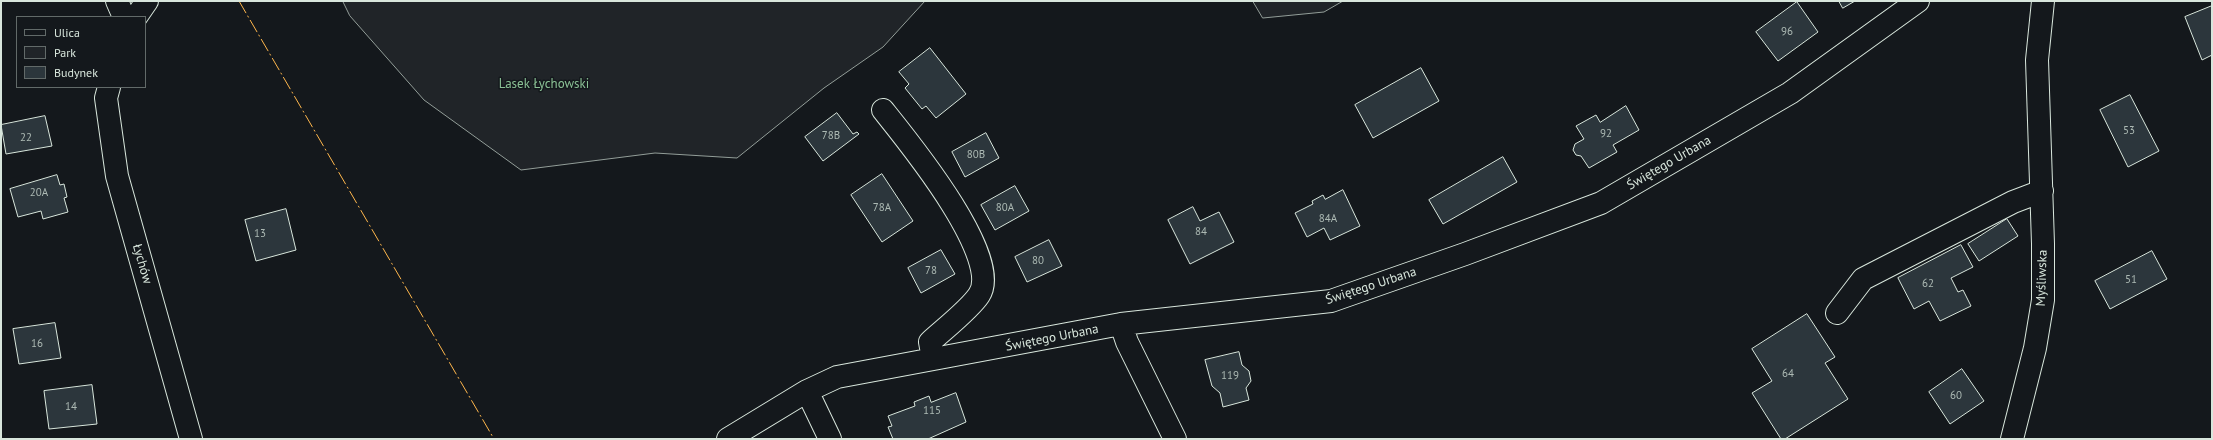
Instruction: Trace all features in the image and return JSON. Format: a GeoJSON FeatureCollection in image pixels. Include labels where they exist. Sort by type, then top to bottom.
{"type":"FeatureCollection","features":[{"type":"Feature","properties":{"kind":"street"},"geometry":{"type":"LineString","coordinates":[[117,1],[124,16]]}},
{"type":"Feature","properties":{"kind":"street"},"geometry":{"type":"LineString","coordinates":[[137,16],[147,1]]}},
{"type":"Feature","properties":{"kind":"street","name":"Świętego Urbana"},"geometry":{"type":"LineString","coordinates":[[728,439],[807,391],[837,377],[1121,324],[1331,301],[1465,254],[1601,203],[1790,92],[1918,1]]}},
{"type":"Feature","properties":{"kind":"street","name":"Myśliwska"},"geometry":{"type":"LineString","coordinates":[[2012,439],[2035,348],[2043,300],[2042,191],[2037,60],[2043,1]]}},
{"type":"Feature","properties":{"kind":"street","name":"Łychów"},"geometry":{"type":"LineString","coordinates":[[109,88],[106,98],[117,176],[191,439]]}},
{"type":"Feature","properties":{"kind":"street"},"geometry":{"type":"LineString","coordinates":[[883,110],[919,156],[967,228],[984,270],[979,295],[930,342],[933,359]]}},
{"type":"Feature","properties":{"kind":"street"},"geometry":{"type":"LineString","coordinates":[[1836,313],[1863,279],[2013,202],[2042,191]]}},
{"type":"Feature","properties":{"kind":"street"},"geometry":{"type":"LineString","coordinates":[[1121,324],[1126,342],[1175,439]]}},
{"type":"Feature","properties":{"kind":"street"},"geometry":{"type":"LineString","coordinates":[[807,391],[830,439]]}},
{"type":"Feature","properties":{"kind":"green space","name":"Lasek Łychowski"},"geometry":{"type":"Polygon","coordinates":[[[343,1],[925,1],[883,47],[824,88],[737,158],[655,153],[521,170],[424,100],[350,16],[343,1]]]}},
{"type":"Feature","properties":{"kind":"green space"},"geometry":{"type":"Polygon","coordinates":[[[1253,1],[1343,1],[1324,12],[1263,18],[1253,1]]]}},
{"type":"Feature","properties":{"kind":"building"},"geometry":{"type":"Polygon","coordinates":[[[1839,1],[1855,1],[1843,8],[1839,1]]]}},
{"type":"Feature","properties":{"kind":"building"},"geometry":{"type":"Polygon","coordinates":[[[1797,2],[1818,32],[1778,61],[1756,32],[1797,2]]]}},
{"type":"Feature","properties":{"kind":"building"},"geometry":{"type":"Polygon","coordinates":[[[2212,6],[2212,55],[2202,60],[2185,17],[2212,6]]]}},
{"type":"Feature","properties":{"kind":"building"},"geometry":{"type":"Polygon","coordinates":[[[930,48],[966,94],[936,118],[926,106],[922,109],[905,88],[909,84],[899,72],[930,48]]]}},
{"type":"Feature","properties":{"kind":"building"},"geometry":{"type":"Polygon","coordinates":[[[1421,68],[1439,101],[1373,138],[1355,105],[1421,68]]]}},
{"type":"Feature","properties":{"kind":"building"},"geometry":{"type":"Polygon","coordinates":[[[2130,95],[2159,151],[2128,167],[2100,110],[2130,95]]]}},
{"type":"Feature","properties":{"kind":"building"},"geometry":{"type":"Polygon","coordinates":[[[1626,106],[1639,130],[1613,145],[1617,152],[1589,168],[1581,156],[1576,155],[1573,150],[1575,144],[1584,139],[1576,126],[1596,115],[1600,122],[1626,106]]]}},
{"type":"Feature","properties":{"kind":"building"},"geometry":{"type":"Polygon","coordinates":[[[837,113],[853,134],[857,132],[859,134],[823,161],[805,137],[837,113]]]}},
{"type":"Feature","properties":{"kind":"building"},"geometry":{"type":"Polygon","coordinates":[[[45,116],[52,146],[6,154],[1,125],[45,116]]]}},
{"type":"Feature","properties":{"kind":"building"},"geometry":{"type":"Polygon","coordinates":[[[986,133],[999,158],[965,177],[952,152],[986,133]]]}},
{"type":"Feature","properties":{"kind":"building"},"geometry":{"type":"Polygon","coordinates":[[[1503,157],[1517,182],[1443,224],[1429,200],[1503,157]]]}},
{"type":"Feature","properties":{"kind":"building"},"geometry":{"type":"Polygon","coordinates":[[[882,174],[913,221],[882,242],[851,195],[882,174]]]}},
{"type":"Feature","properties":{"kind":"building"},"geometry":{"type":"Polygon","coordinates":[[[57,175],[60,185],[64,184],[67,197],[64,198],[68,212],[43,219],[41,211],[18,217],[10,189],[57,175]]]}},
{"type":"Feature","properties":{"kind":"building"},"geometry":{"type":"Polygon","coordinates":[[[1015,186],[1029,211],[995,230],[981,205],[1015,186]]]}},
{"type":"Feature","properties":{"kind":"building"},"geometry":{"type":"Polygon","coordinates":[[[1343,190],[1360,226],[1330,240],[1324,228],[1307,237],[1295,213],[1313,204],[1312,201],[1323,195],[1325,199],[1343,190]]]}},
{"type":"Feature","properties":{"kind":"building"},"geometry":{"type":"Polygon","coordinates":[[[1193,207],[1200,221],[1219,212],[1234,242],[1190,264],[1168,220],[1193,207]]]}},
{"type":"Feature","properties":{"kind":"building"},"geometry":{"type":"Polygon","coordinates":[[[286,209],[296,250],[256,261],[245,220],[286,209]]]}},
{"type":"Feature","properties":{"kind":"building"},"geometry":{"type":"Polygon","coordinates":[[[2007,219],[2018,236],[1979,261],[1968,244],[2007,219]]]}},
{"type":"Feature","properties":{"kind":"building"},"geometry":{"type":"Polygon","coordinates":[[[1049,240],[1062,266],[1027,282],[1015,257],[1049,240]]]}},
{"type":"Feature","properties":{"kind":"building"},"geometry":{"type":"Polygon","coordinates":[[[1961,245],[1973,267],[1951,278],[1958,292],[1963,290],[1971,306],[1940,321],[1929,301],[1914,309],[1898,278],[1961,245]]]}},
{"type":"Feature","properties":{"kind":"building"},"geometry":{"type":"Polygon","coordinates":[[[941,250],[955,274],[921,293],[908,268],[941,250]]]}},
{"type":"Feature","properties":{"kind":"building"},"geometry":{"type":"Polygon","coordinates":[[[2152,251],[2167,279],[2110,309],[2095,281],[2152,251]]]}},
{"type":"Feature","properties":{"kind":"building"},"geometry":{"type":"Polygon","coordinates":[[[1807,314],[1835,357],[1825,363],[1848,399],[1785,439],[1781,439],[1752,393],[1772,381],[1752,349],[1807,314]]]}},
{"type":"Feature","properties":{"kind":"building"},"geometry":{"type":"Polygon","coordinates":[[[55,323],[61,358],[19,364],[13,329],[55,323]]]}},
{"type":"Feature","properties":{"kind":"building"},"geometry":{"type":"Polygon","coordinates":[[[1239,352],[1242,365],[1249,371],[1251,381],[1246,388],[1249,400],[1223,407],[1220,393],[1212,386],[1205,360],[1239,352]]]}},
{"type":"Feature","properties":{"kind":"building"},"geometry":{"type":"Polygon","coordinates":[[[1962,369],[1984,401],[1950,424],[1929,392],[1962,369]]]}},
{"type":"Feature","properties":{"kind":"building"},"geometry":{"type":"Polygon","coordinates":[[[92,385],[97,424],[49,429],[44,391],[92,385]]]}},
{"type":"Feature","properties":{"kind":"building"},"geometry":{"type":"Polygon","coordinates":[[[956,393],[966,422],[928,439],[893,439],[888,427],[892,426],[888,416],[915,406],[914,402],[929,396],[931,402],[956,393]]]}},
{"type":"Feature","properties":{"kind":"power"},"geometry":{"type":"LineString","coordinates":[[239,1],[494,439]]}}]}
